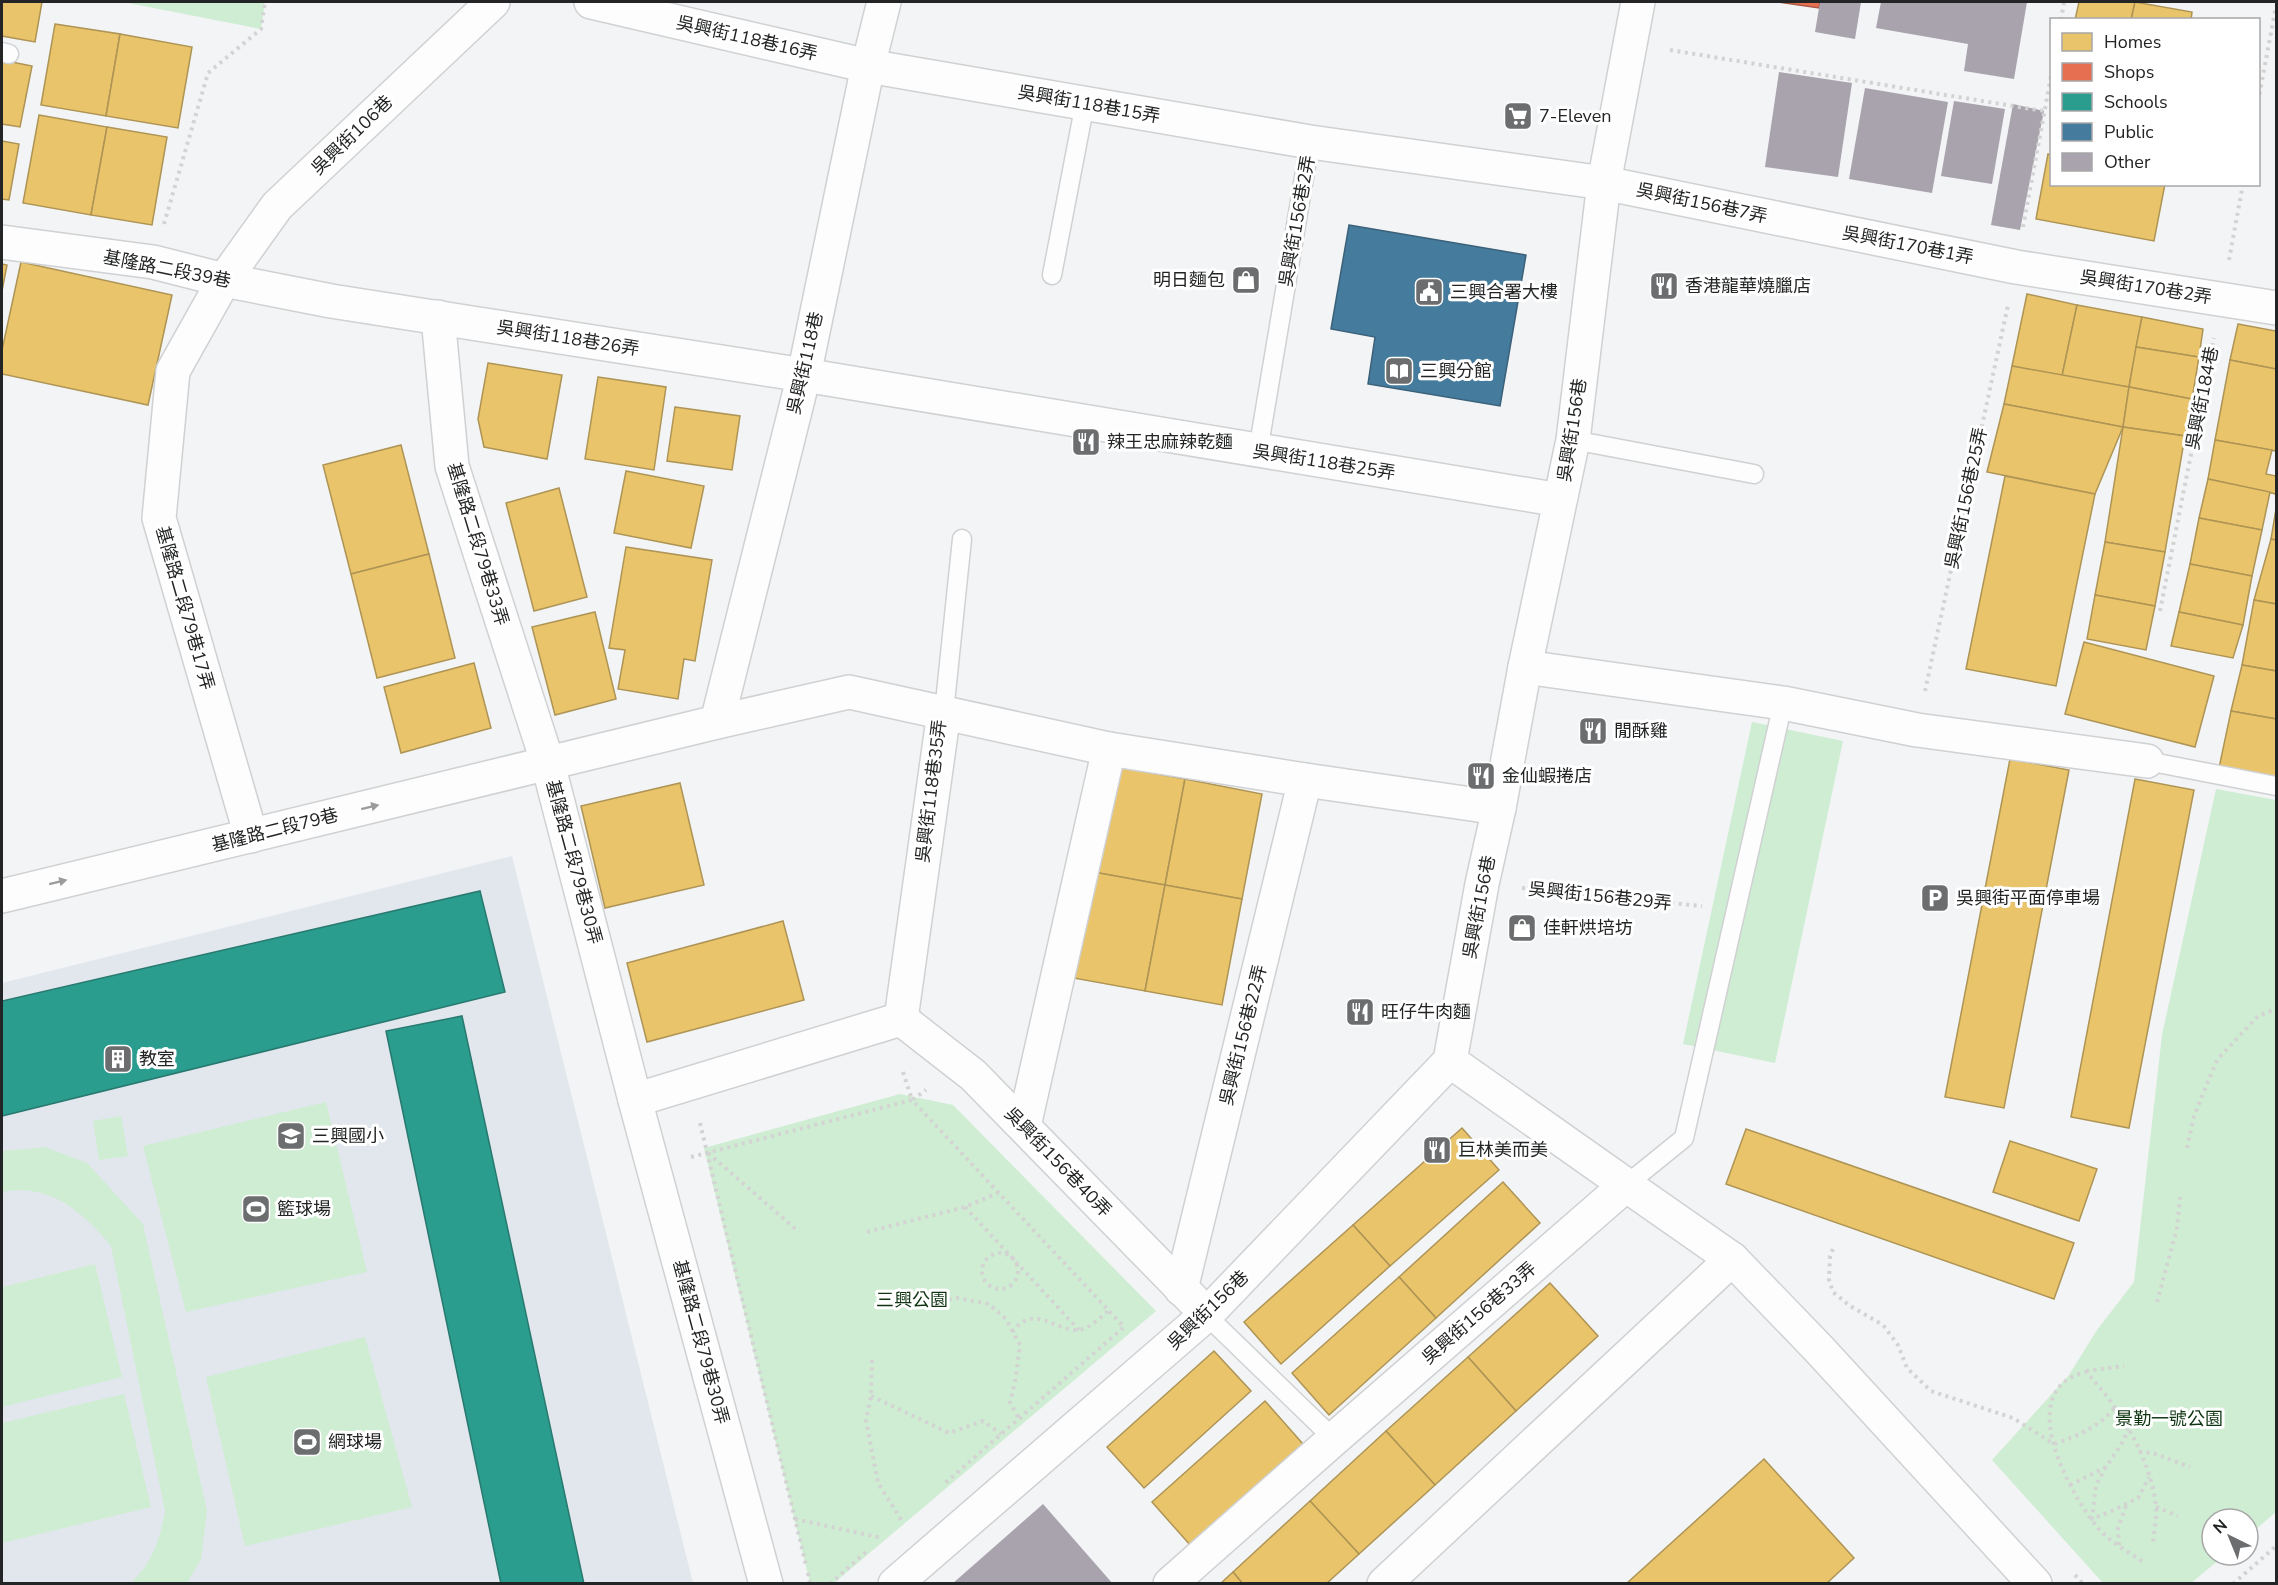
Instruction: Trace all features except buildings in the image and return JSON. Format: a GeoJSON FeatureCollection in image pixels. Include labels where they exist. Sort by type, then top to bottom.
{"type":"FeatureCollection","features":[{"type":"Feature","properties":{"kind":"street","name":"吳興街106巷"},"geometry":{"type":"LineString","coordinates":[[224,280],[277,207],[493,2]]}},
{"type":"Feature","properties":{"kind":"street","name":"吳興街118巷16弄"},"geometry":{"type":"LineString","coordinates":[[591,2],[868,66]]}},
{"type":"Feature","properties":{"kind":"street","name":"吳興街118巷"},"geometry":{"type":"LineString","coordinates":[[717,722],[804,375],[868,66],[884,2]]}},
{"type":"Feature","properties":{"kind":"street","name":"吳興街156巷"},"geometry":{"type":"LineString","coordinates":[[895,1584],[1206,1315],[1450,1060],[1525,667],[1573,440],[1604,183],[1638,2]]}},
{"type":"Feature","properties":{"kind":"street","name":"吳興街118巷15弄"},"geometry":{"type":"LineString","coordinates":[[868,66],[1310,142]]}},
{"type":"Feature","properties":{"kind":"street","name":"吳興街156巷2弄"},"geometry":{"type":"LineString","coordinates":[[1310,142],[1604,183]]}},
{"type":"Feature","properties":{"kind":"street","name":"吳興街156巷7弄"},"geometry":{"type":"LineString","coordinates":[[1604,183],[1800,223]]}},
{"type":"Feature","properties":{"kind":"street","name":"吳興街170巷1弄"},"geometry":{"type":"LineString","coordinates":[[1800,223],[2016,267]]}},
{"type":"Feature","properties":{"kind":"street","name":"基隆路二段39巷"},"geometry":{"type":"LineString","coordinates":[[2,242],[153,262],[224,280],[331,301]]}},
{"type":"Feature","properties":{"kind":"street","name":"吳興街170巷2弄"},"geometry":{"type":"LineString","coordinates":[[2016,267],[2277,308]]}},
{"type":"Feature","properties":{"kind":"street","name":"基隆路二段79巷17弄"},"geometry":{"type":"LineString","coordinates":[[224,280],[173,371],[159,518],[251,836]]}},
{"type":"Feature","properties":{"kind":"street","name":"吳興街118巷26弄"},"geometry":{"type":"LineString","coordinates":[[331,301],[804,375]]}},
{"type":"Feature","properties":{"kind":"street","name":"基隆路二段79巷33弄"},"geometry":{"type":"LineString","coordinates":[[438,317],[452,466],[548,764]]}},
{"type":"Feature","properties":{"kind":"street","name":"吳興街118巷25弄"},"geometry":{"type":"LineString","coordinates":[[804,375],[1560,501]]}},
{"type":"Feature","properties":{"kind":"street"},"geometry":{"type":"LineString","coordinates":[[1525,667],[1783,704],[1917,730],[2147,761]]}},
{"type":"Feature","properties":{"kind":"street","name":"吳興街118巷35弄"},"geometry":{"type":"LineString","coordinates":[[548,764],[849,692],[944,712],[901,1019]]}},
{"type":"Feature","properties":{"kind":"street"},"geometry":{"type":"LineString","coordinates":[[944,712],[1109,749],[1499,808]]}},
{"type":"Feature","properties":{"kind":"street"},"geometry":{"type":"LineString","coordinates":[[1024,1126],[1109,749]]}},
{"type":"Feature","properties":{"kind":"street","name":"基隆路二段79巷"},"geometry":{"type":"LineString","coordinates":[[2,896],[548,764]]}},
{"type":"Feature","properties":{"kind":"street","name":"基隆路二段79巷30弄"},"geometry":{"type":"LineString","coordinates":[[548,764],[635,1100],[766,1584]]}},
{"type":"Feature","properties":{"kind":"street","name":"吳興街156巷22弄"},"geometry":{"type":"LineString","coordinates":[[1181,1289],[1305,780]]}},
{"type":"Feature","properties":{"kind":"street"},"geometry":{"type":"LineString","coordinates":[[635,1100],[901,1019]]}},
{"type":"Feature","properties":{"kind":"street","name":"吳興街156巷40弄"},"geometry":{"type":"LineString","coordinates":[[901,1019],[973,1075],[1206,1315]]}},
{"type":"Feature","properties":{"kind":"street"},"geometry":{"type":"LineString","coordinates":[[1450,1060],[1732,1259],[1818,1348],[2036,1584]]}},
{"type":"Feature","properties":{"kind":"street","name":"吳興街156巷33弄"},"geometry":{"type":"LineString","coordinates":[[1170,1584],[1626,1185]]}},
{"type":"Feature","properties":{"kind":"street"},"geometry":{"type":"LineString","coordinates":[[1384,1584],[1732,1259]]}},
{"type":"Feature","properties":{"kind":"lane"},"geometry":{"type":"LineString","coordinates":[[1052,275],[1085,103]]}},
{"type":"Feature","properties":{"kind":"lane","name":"吳興街156巷2弄"},"geometry":{"type":"LineString","coordinates":[[1258,451],[1310,142]]}},
{"type":"Feature","properties":{"kind":"lane"},"geometry":{"type":"LineString","coordinates":[[1573,440],[1754,474]]}},
{"type":"Feature","properties":{"kind":"lane"},"geometry":{"type":"LineString","coordinates":[[944,712],[962,539]]}},
{"type":"Feature","properties":{"kind":"lane"},"geometry":{"type":"LineString","coordinates":[[1626,1185],[1684,1138],[1783,704]]}},
{"type":"Feature","properties":{"kind":"lane"},"geometry":{"type":"LineString","coordinates":[[2147,761],[2277,786]]}},
{"type":"Feature","properties":{"kind":"lane"},"geometry":{"type":"LineString","coordinates":[[1206,1315],[1334,1439]]}},
{"type":"Feature","properties":{"kind":"path"},"geometry":{"type":"LineString","coordinates":[[153,262],[208,73],[261,29],[265,2]]}},
{"type":"Feature","properties":{"kind":"path"},"geometry":{"type":"LineString","coordinates":[[2061,18],[2064,2]]}},
{"type":"Feature","properties":{"kind":"path"},"geometry":{"type":"LineString","coordinates":[[2260,97],[2277,6]]}},
{"type":"Feature","properties":{"kind":"path"},"geometry":{"type":"LineString","coordinates":[[1631,44],[2044,111]]}},
{"type":"Feature","properties":{"kind":"path","name":"吳興街156巷25弄"},"geometry":{"type":"LineString","coordinates":[[1917,730],[2016,267],[2050,81]]}},
{"type":"Feature","properties":{"kind":"path","name":"吳興街184巷"},"geometry":{"type":"LineString","coordinates":[[2160,611],[2243,186]]}},
{"type":"Feature","properties":{"kind":"path","name":"吳興街156巷29弄"},"geometry":{"type":"LineString","coordinates":[[1482,884],[1706,906]]}},
{"type":"Feature","properties":{"kind":"path"},"geometry":{"type":"LineString","coordinates":[[2187,1148],[2194,1116],[2217,1060],[2258,1016],[2277,1009]]}},
{"type":"Feature","properties":{"kind":"path"},"geometry":{"type":"LineString","coordinates":[[708,1153],[912,1100],[1124,1327],[938,1490]]}},
{"type":"Feature","properties":{"kind":"path"},"geometry":{"type":"LineString","coordinates":[[708,1153],[799,1232]]}},
{"type":"Feature","properties":{"kind":"path"},"geometry":{"type":"LineString","coordinates":[[708,1153],[810,1584]]}},
{"type":"Feature","properties":{"kind":"path"},"geometry":{"type":"LineString","coordinates":[[867,1232],[964,1207],[998,1193]]}},
{"type":"Feature","properties":{"kind":"path"},"geometry":{"type":"LineString","coordinates":[[2157,1302],[2177,1228],[2180,1197]]}},
{"type":"Feature","properties":{"kind":"path"},"geometry":{"type":"LineString","coordinates":[[964,1207],[1080,1330]]}},
{"type":"Feature","properties":{"kind":"path"},"geometry":{"type":"LineString","coordinates":[[1833,1249],[1830,1256],[1829,1280],[1833,1292],[1850,1306],[1883,1325],[1898,1345],[1907,1368],[1931,1391],[2013,1418],[2054,1444]]}},
{"type":"Feature","properties":{"kind":"path"},"geometry":{"type":"LineString","coordinates":[[994,1254],[1007,1255],[1016,1261],[1018,1271],[1015,1281],[1007,1288],[993,1288],[983,1279],[984,1262],[994,1254]]}},
{"type":"Feature","properties":{"kind":"path"},"geometry":{"type":"LineString","coordinates":[[904,1300],[936,1302],[957,1298],[989,1304],[1006,1319],[1020,1345],[1016,1382],[1010,1402],[1019,1419]]}},
{"type":"Feature","properties":{"kind":"path"},"geometry":{"type":"LineString","coordinates":[[1012,1332],[1018,1324],[1030,1319],[1041,1319],[1062,1328],[1080,1330],[1095,1322],[1108,1310]]}},
{"type":"Feature","properties":{"kind":"path"},"geometry":{"type":"LineString","coordinates":[[872,1360],[871,1396],[866,1420],[878,1483],[902,1521]]}},
{"type":"Feature","properties":{"kind":"path"},"geometry":{"type":"LineString","coordinates":[[2124,1366],[2070,1375],[2054,1393],[2049,1416],[2062,1472],[2070,1485],[2099,1529],[2142,1562]]}},
{"type":"Feature","properties":{"kind":"path"},"geometry":{"type":"LineString","coordinates":[[2086,1372],[2115,1408],[2128,1429],[2149,1476],[2156,1507],[2153,1543]]}},
{"type":"Feature","properties":{"kind":"path"},"geometry":{"type":"LineString","coordinates":[[871,1396],[949,1433],[983,1421],[1001,1434]]}},
{"type":"Feature","properties":{"kind":"path"},"geometry":{"type":"LineString","coordinates":[[2054,1444],[2091,1429],[2115,1408]]}},
{"type":"Feature","properties":{"kind":"path"},"geometry":{"type":"LineString","coordinates":[[2120,1416],[2154,1415],[2181,1422]]}},
{"type":"Feature","properties":{"kind":"path"},"geometry":{"type":"LineString","coordinates":[[2092,1519],[2096,1485],[2124,1440],[2128,1429]]}},
{"type":"Feature","properties":{"kind":"path"},"geometry":{"type":"LineString","coordinates":[[2139,1452],[2153,1453],[2190,1467]]}},
{"type":"Feature","properties":{"kind":"path"},"geometry":{"type":"LineString","coordinates":[[2070,1485],[2106,1467]]}},
{"type":"Feature","properties":{"kind":"path"},"geometry":{"type":"LineString","coordinates":[[2092,1519],[2138,1498],[2149,1476]]}},
{"type":"Feature","properties":{"kind":"path"},"geometry":{"type":"LineString","coordinates":[[2119,1545],[2118,1528],[2127,1504]]}},
{"type":"Feature","properties":{"kind":"path"},"geometry":{"type":"LineString","coordinates":[[2156,1507],[2178,1516]]}},
{"type":"Feature","properties":{"kind":"path"},"geometry":{"type":"LineString","coordinates":[[895,1527],[911,1513]]}},
{"type":"Feature","properties":{"kind":"path"},"geometry":{"type":"LineString","coordinates":[[795,1519],[882,1538]]}},
{"type":"Feature","properties":{"kind":"path"},"geometry":{"type":"LineString","coordinates":[[830,1584],[889,1532]]}},
{"type":"Feature","properties":{"kind":"path"},"geometry":{"type":"LineString","coordinates":[[2233,1584],[2277,1546]]}},
{"type":"Feature","properties":{"kind":"shaded area","name":"三興國小"},"geometry":{"type":"Polygon","coordinates":[[[512,856],[693,1583],[2,1583],[2,983],[512,856]]]}},
{"type":"Feature","properties":{"kind":"green space"},"geometry":{"type":"Polygon","coordinates":[[[123,2],[265,2],[261,29],[123,2]]]}},
{"type":"Feature","properties":{"kind":"green space"},"geometry":{"type":"Polygon","coordinates":[[[1752,722],[1843,741],[1775,1063],[1683,1044],[1752,722]]]}},
{"type":"Feature","properties":{"kind":"green space","name":"景勤一號公園"},"geometry":{"type":"Polygon","coordinates":[[[2216,789],[2276,800],[2276,1512],[2260,1526],[2260,1507],[2200,1507],[2200,1567],[2210,1567],[2191,1583],[2103,1583],[1992,1460],[2069,1375],[2097,1330],[2134,1282],[2162,1035],[2216,789]]]}},
{"type":"Feature","properties":{"kind":"green space","name":"三興公園"},"geometry":{"type":"Polygon","coordinates":[[[900,1094],[953,1105],[1156,1311],[834,1583],[810,1583],[704,1148],[900,1094]]]}},
{"type":"Feature","properties":{"kind":"green space","name":"籃球場"},"geometry":{"type":"Polygon","coordinates":[[[326,1102],[367,1272],[186,1312],[143,1146],[326,1102]]]}},
{"type":"Feature","properties":{"kind":"green space"},"geometry":{"type":"Polygon","coordinates":[[[121,1116],[128,1156],[99,1160],[93,1121],[121,1116]]]}},
{"type":"Feature","properties":{"kind":"green space"},"geometry":{"type":"Polygon","coordinates":[[[45,1147],[87,1163],[143,1224],[207,1511],[201,1559],[187,1583],[131,1583],[150,1559],[161,1531],[165,1511],[111,1246],[100,1233],[64,1202],[35,1192],[19,1190],[2,1192],[2,1151],[45,1147]]]}},
{"type":"Feature","properties":{"kind":"green space"},"geometry":{"type":"Polygon","coordinates":[[[95,1264],[122,1377],[2,1407],[2,1287],[95,1264]]]}},
{"type":"Feature","properties":{"kind":"green space","name":"網球場"},"geometry":{"type":"Polygon","coordinates":[[[365,1337],[412,1507],[245,1546],[206,1377],[365,1337]]]}},
{"type":"Feature","properties":{"kind":"green space"},"geometry":{"type":"Polygon","coordinates":[[[124,1394],[151,1507],[2,1543],[2,1423],[124,1394]]]}},
{"type":"Feature","properties":{"kind":"place","name":"7-Eleven"},"geometry":{"type":"Point","coordinates":[1518,116]}},
{"type":"Feature","properties":{"kind":"place","name":"明日麵包"},"geometry":{"type":"Point","coordinates":[1246,280]}},
{"type":"Feature","properties":{"kind":"place","name":"香港龍華燒臘店"},"geometry":{"type":"Point","coordinates":[1664,286]}},
{"type":"Feature","properties":{"kind":"place","name":"三興合署大樓"},"geometry":{"type":"Point","coordinates":[1429,292]}},
{"type":"Feature","properties":{"kind":"place","name":"三興分館"},"geometry":{"type":"Point","coordinates":[1399,371]}},
{"type":"Feature","properties":{"kind":"place","name":"辣王忠麻辣乾麵"},"geometry":{"type":"Point","coordinates":[1086,442]}},
{"type":"Feature","properties":{"kind":"place","name":"閒酥雞"},"geometry":{"type":"Point","coordinates":[1593,731]}},
{"type":"Feature","properties":{"kind":"place","name":"金仙蝦捲店"},"geometry":{"type":"Point","coordinates":[1481,776]}},
{"type":"Feature","properties":{"kind":"place","name":"吳興街平面停車場"},"geometry":{"type":"Point","coordinates":[1935,898]}},
{"type":"Feature","properties":{"kind":"place","name":"佳軒烘培坊"},"geometry":{"type":"Point","coordinates":[1522,928]}},
{"type":"Feature","properties":{"kind":"place","name":"旺仔牛肉麵"},"geometry":{"type":"Point","coordinates":[1360,1012]}},
{"type":"Feature","properties":{"kind":"place","name":"教室"},"geometry":{"type":"Point","coordinates":[118,1059]}},
{"type":"Feature","properties":{"kind":"place","name":"三興國小"},"geometry":{"type":"Point","coordinates":[291,1136]}},
{"type":"Feature","properties":{"kind":"place","name":"巨林美而美"},"geometry":{"type":"Point","coordinates":[1437,1150]}},
{"type":"Feature","properties":{"kind":"place","name":"籃球場"},"geometry":{"type":"Point","coordinates":[256,1209]}},
{"type":"Feature","properties":{"kind":"place","name":"網球場"},"geometry":{"type":"Point","coordinates":[307,1442]}}]}
